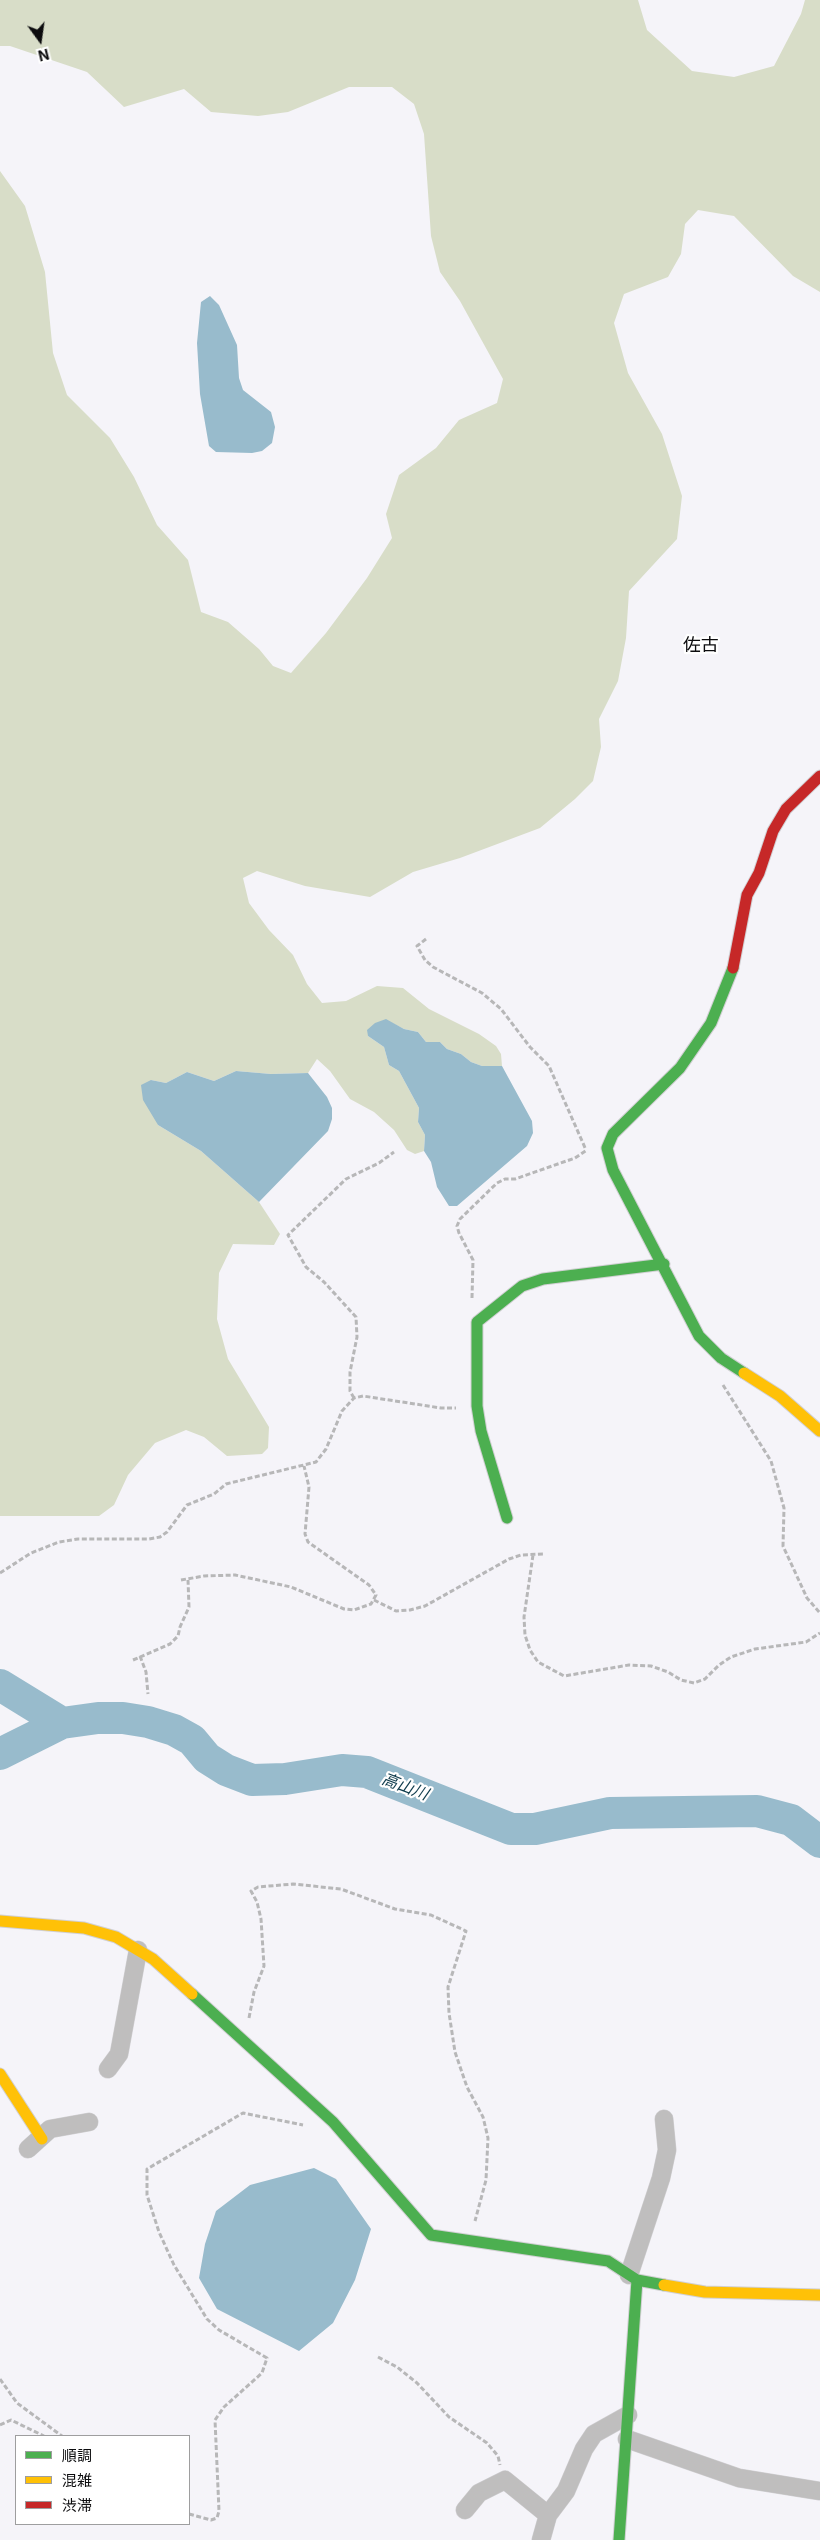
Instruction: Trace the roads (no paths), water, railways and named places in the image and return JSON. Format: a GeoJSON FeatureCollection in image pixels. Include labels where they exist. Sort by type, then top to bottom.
{"type":"FeatureCollection","features":[{"type":"Feature","properties":{"kind":"street"},"geometry":{"type":"LineString","coordinates":[[820,776],[786,809],[773,831],[759,873],[747,895],[733,969],[711,1023],[680,1068],[613,1134],[607,1148],[613,1170],[664,1264],[699,1336],[721,1358],[780,1396],[820,1431]]}},
{"type":"Feature","properties":{"kind":"street"},"geometry":{"type":"LineString","coordinates":[[507,1518],[481,1431],[477,1406],[477,1322],[522,1286],[543,1279],[664,1264]]}},
{"type":"Feature","properties":{"kind":"street"},"geometry":{"type":"LineString","coordinates":[[0,1921],[84,1928],[116,1937],[153,1959],[333,2122],[431,2235],[608,2261],[634,2278],[705,2292],[820,2294]]}},
{"type":"Feature","properties":{"kind":"street"},"geometry":{"type":"LineString","coordinates":[[108,2069],[119,2054],[138,1950]]}},
{"type":"Feature","properties":{"kind":"street"},"geometry":{"type":"LineString","coordinates":[[0,2074],[42,2139]]}},
{"type":"Feature","properties":{"kind":"street"},"geometry":{"type":"LineString","coordinates":[[620,2540],[627,2439],[634,2278],[661,2178],[666,2150],[664,2119]]}},
{"type":"Feature","properties":{"kind":"street"},"geometry":{"type":"LineString","coordinates":[[28,2149],[42,2139],[50,2129],[89,2122]]}},
{"type":"Feature","properties":{"kind":"street"},"geometry":{"type":"LineString","coordinates":[[541,2540],[548,2515],[566,2491],[584,2449],[594,2434],[628,2415]]}},
{"type":"Feature","properties":{"kind":"street"},"geometry":{"type":"LineString","coordinates":[[627,2439],[739,2478],[820,2491]]}},
{"type":"Feature","properties":{"kind":"street"},"geometry":{"type":"LineString","coordinates":[[465,2510],[479,2493],[505,2480],[548,2515]]}},
{"type":"Feature","properties":{"kind":"water"},"geometry":{"type":"Polygon","coordinates":[[[210,296],[219,305],[237,345],[239,378],[243,390],[271,412],[275,427],[272,443],[262,451],[252,453],[216,452],[209,446],[200,394],[197,343],[201,302],[210,296]]]}},
{"type":"Feature","properties":{"kind":"water"},"geometry":{"type":"Polygon","coordinates":[[[386,1019],[404,1029],[418,1032],[426,1042],[440,1042],[447,1049],[461,1054],[471,1062],[482,1066],[502,1066],[532,1121],[533,1133],[527,1146],[457,1206],[449,1206],[437,1187],[431,1162],[424,1151],[425,1135],[418,1122],[419,1108],[399,1071],[389,1065],[384,1047],[368,1036],[367,1030],[375,1023],[386,1019]]]}},
{"type":"Feature","properties":{"kind":"water"},"geometry":{"type":"Polygon","coordinates":[[[236,1071],[271,1074],[308,1073],[327,1097],[332,1108],[332,1119],[328,1131],[259,1202],[201,1151],[158,1125],[143,1100],[141,1085],[151,1080],[166,1083],[187,1072],[214,1081],[236,1071]]]}},
{"type":"Feature","properties":{"kind":"water"},"geometry":{"type":"Polygon","coordinates":[[[314,2168],[336,2179],[371,2229],[355,2280],[333,2323],[299,2351],[217,2309],[199,2278],[205,2244],[216,2211],[250,2185],[314,2168]]]}},
{"type":"Feature","properties":{"kind":"waterway"},"geometry":{"type":"LineString","coordinates":[[0,1685],[62,1723]]}},
{"type":"Feature","properties":{"kind":"waterway","name":"高山川"},"geometry":{"type":"LineString","coordinates":[[0,1754],[62,1723],[98,1718],[123,1718],[148,1722],[174,1730],[192,1740],[207,1758],[226,1770],[252,1780],[285,1779],[342,1770],[367,1772],[511,1829],[535,1829],[610,1813],[757,1811],[791,1820],[820,1842]]}},
{"type":"Feature","properties":{"kind":"district","name":"佐古"},"geometry":{"type":"Point","coordinates":[701,646]}}]}
